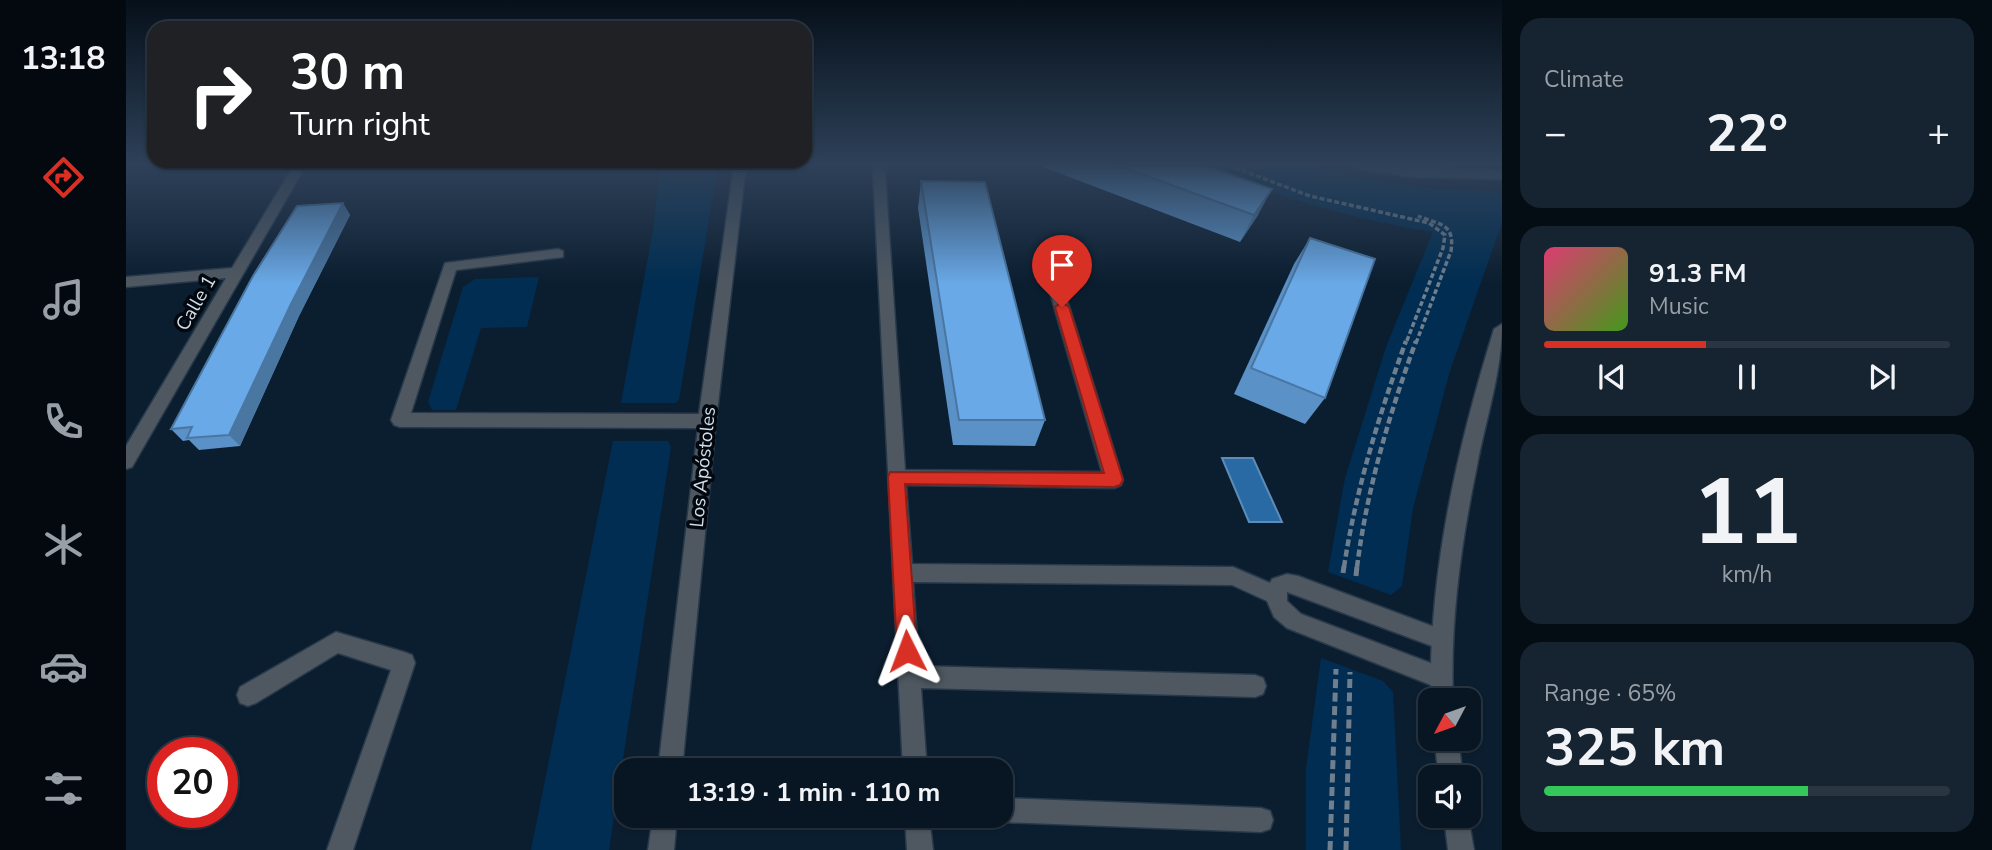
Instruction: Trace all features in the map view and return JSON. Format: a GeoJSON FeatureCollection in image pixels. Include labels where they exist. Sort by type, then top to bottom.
{"type":"FeatureCollection","features":[{"type":"Feature","properties":{"kind":"street","name":"Calle 1"},"geometry":{"type":"LineString","coordinates":[[126,462],[133,438],[277,205]]}},
{"type":"Feature","properties":{"kind":"street","name":"Los Apóstoles"},"geometry":{"type":"LineString","coordinates":[[671,758],[707,421],[735,205]]}},
{"type":"Feature","properties":{"kind":"street"},"geometry":{"type":"LineString","coordinates":[[881,205],[914,758]]}},
{"type":"Feature","properties":{"kind":"street"},"geometry":{"type":"LineString","coordinates":[[558,254],[450,266],[400,420],[707,421]]}},
{"type":"Feature","properties":{"kind":"street"},"geometry":{"type":"LineString","coordinates":[[896,477],[1114,480],[1047,258]]}},
{"type":"Feature","properties":{"kind":"street"},"geometry":{"type":"LineString","coordinates":[[126,282],[237,272]]}},
{"type":"Feature","properties":{"kind":"street"},"geometry":{"type":"LineString","coordinates":[[1441,688],[1440,639],[1446,573],[1484,385],[1502,328]]}},
{"type":"Feature","properties":{"kind":"street"},"geometry":{"type":"LineString","coordinates":[[902,573],[1233,576],[1276,595]]}},
{"type":"Feature","properties":{"kind":"street"},"geometry":{"type":"LineString","coordinates":[[1440,639],[1287,583],[1279,586],[1276,595],[1277,605],[1294,621],[1441,677]]}},
{"type":"Feature","properties":{"kind":"street"},"geometry":{"type":"LineString","coordinates":[[248,695],[336,642],[404,663],[340,850]]}},
{"type":"Feature","properties":{"kind":"street"},"geometry":{"type":"LineString","coordinates":[[909,677],[1255,686]]}},
{"type":"Feature","properties":{"kind":"street"},"geometry":{"type":"LineString","coordinates":[[1013,810],[1261,820]]}},
{"type":"Feature","properties":{"kind":"street"},"geometry":{"type":"LineString","coordinates":[[661,850],[664,828]]}},
{"type":"Feature","properties":{"kind":"street"},"geometry":{"type":"LineString","coordinates":[[919,828],[920,850]]}},
{"type":"Feature","properties":{"kind":"street"},"geometry":{"type":"LineString","coordinates":[[1458,828],[1461,850]]}},
{"type":"Feature","properties":{"kind":"path"},"geometry":{"type":"LineString","coordinates":[[1346,603],[1345,554],[1362,480],[1392,384],[1443,248],[1445,234],[1441,229],[1420,220],[1351,205]]}},
{"type":"Feature","properties":{"kind":"path"},"geometry":{"type":"LineString","coordinates":[[1346,603],[1373,480],[1402,384],[1451,251],[1453,236],[1448,228],[1422,217],[1357,205]]}},
{"type":"Feature","properties":{"kind":"path"},"geometry":{"type":"LineString","coordinates":[[1330,850],[1345,640]]}},
{"type":"Feature","properties":{"kind":"path"},"geometry":{"type":"LineString","coordinates":[[1345,640],[1346,850]]}},
{"type":"Feature","properties":{"kind":"shaded area"},"geometry":{"type":"Polygon","coordinates":[[[656,205],[711,205],[679,400],[675,403],[621,403],[656,205]]]}},
{"type":"Feature","properties":{"kind":"shaded area"},"geometry":{"type":"Polygon","coordinates":[[[1312,205],[1502,205],[1502,222],[1450,371],[1413,508],[1402,586],[1391,595],[1328,572],[1345,478],[1386,347],[1433,232],[1374,221],[1312,205]]]}},
{"type":"Feature","properties":{"kind":"shaded area"},"geometry":{"type":"Polygon","coordinates":[[[539,277],[527,327],[481,328],[456,410],[432,410],[428,402],[463,287],[475,279],[539,277]]]}},
{"type":"Feature","properties":{"kind":"shaded area"},"geometry":{"type":"Polygon","coordinates":[[[613,441],[668,441],[671,447],[623,758],[614,758],[614,818],[609,850],[531,850],[613,441]]]}},
{"type":"Feature","properties":{"kind":"shaded area"},"geometry":{"type":"Polygon","coordinates":[[[1222,458],[1253,458],[1282,522],[1249,522],[1222,458]]]}},
{"type":"Feature","properties":{"kind":"shaded area"},"geometry":{"type":"Polygon","coordinates":[[[1321,658],[1383,681],[1393,692],[1401,850],[1306,850],[1306,768],[1321,658]]]}},
{"type":"Feature","properties":{"kind":"building"},"geometry":{"type":"Polygon","coordinates":[[[342,205],[291,304],[229,435],[187,438],[192,427],[171,429],[253,276],[297,206],[342,205]]]}},
{"type":"Feature","properties":{"kind":"building"},"geometry":{"type":"Polygon","coordinates":[[[925,205],[991,205],[1045,420],[959,420],[925,205]]]}},
{"type":"Feature","properties":{"kind":"building"},"geometry":{"type":"Polygon","coordinates":[[[1225,205],[1261,205],[1254,215],[1225,205]]]}},
{"type":"Feature","properties":{"kind":"building"},"geometry":{"type":"Polygon","coordinates":[[[1310,238],[1375,259],[1325,398],[1251,368],[1310,238]]]}},
{"type":"Feature","properties":{"kind":"route"},"geometry":{"type":"LineString","coordinates":[[907,651],[896,477],[1114,480],[1062,307]]}}]}
